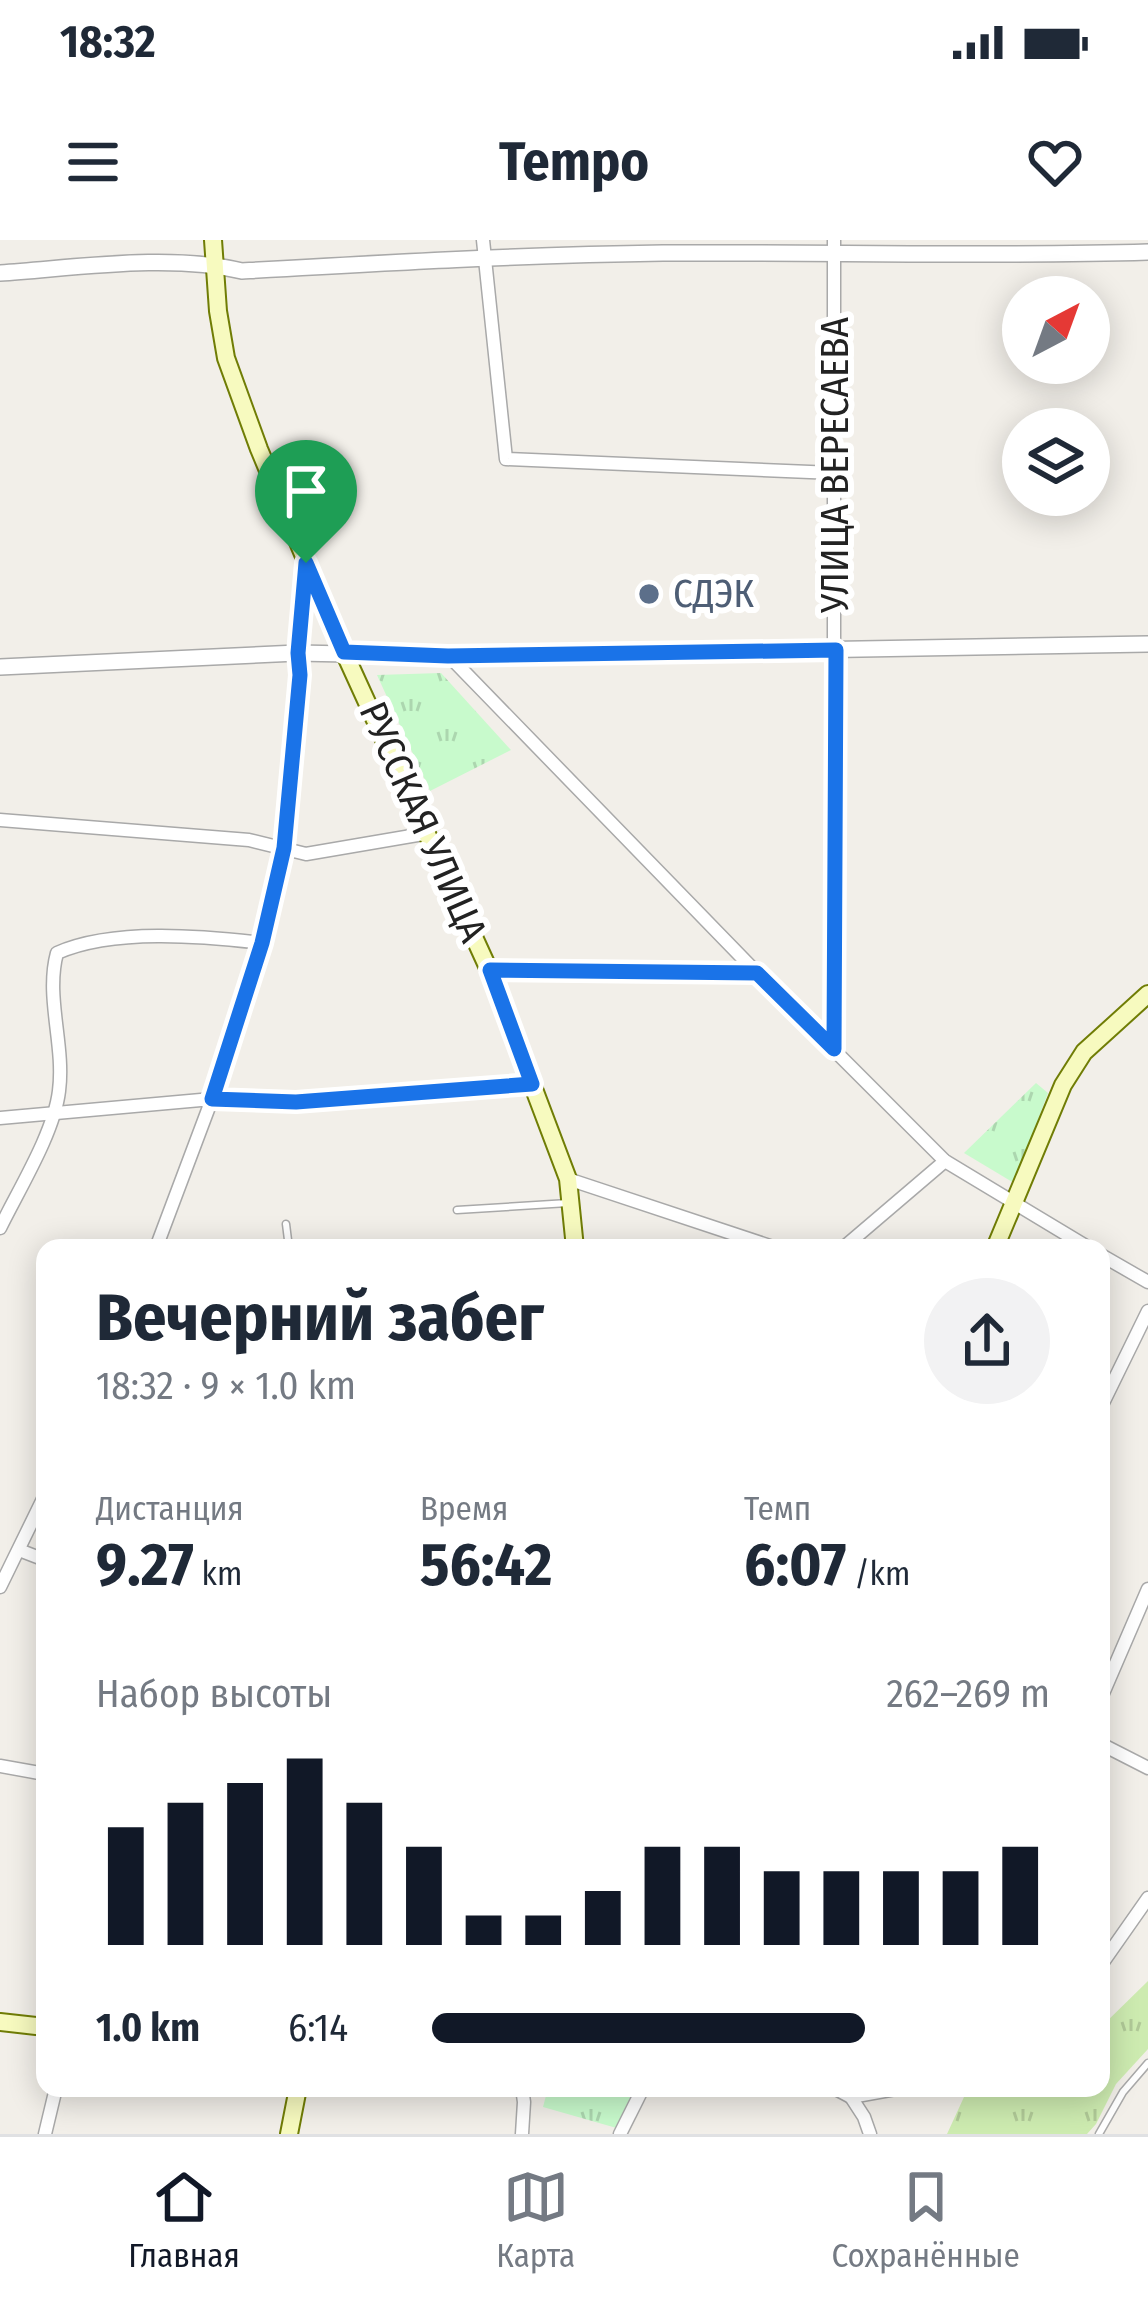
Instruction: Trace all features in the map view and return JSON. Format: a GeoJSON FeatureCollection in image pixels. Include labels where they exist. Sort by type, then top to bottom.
{"type":"FeatureCollection","features":[{"type":"Feature","properties":{"kind":"main road","name":"РУССКАЯ УЛИЦА"},"geometry":{"type":"LineString","coordinates":[[213,240],[226,358],[344,652],[490,970],[568,1179],[574,1239]]}},
{"type":"Feature","properties":{"kind":"main road"},"geometry":{"type":"LineString","coordinates":[[999,1239],[1050,1113],[1078,1060],[1148,994]]}},
{"type":"Feature","properties":{"kind":"main road"},"geometry":{"type":"LineString","coordinates":[[0,2022],[36,2026]]}},
{"type":"Feature","properties":{"kind":"main road"},"geometry":{"type":"LineString","coordinates":[[289,2134],[296,2097]]}},
{"type":"Feature","properties":{"kind":"street","name":"УЛИЦА ВЕРЕСАЕВА"},"geometry":{"type":"LineString","coordinates":[[834,247],[834,1049]]}},
{"type":"Feature","properties":{"kind":"street"},"geometry":{"type":"LineString","coordinates":[[484,248],[506,459],[834,472]]}},
{"type":"Feature","properties":{"kind":"street"},"geometry":{"type":"LineString","coordinates":[[0,273],[185,262],[242,271],[484,248],[1148,252]]}},
{"type":"Feature","properties":{"kind":"street"},"geometry":{"type":"LineString","coordinates":[[160,1239],[262,943],[284,848],[306,563]]}},
{"type":"Feature","properties":{"kind":"street"},"geometry":{"type":"LineString","coordinates":[[0,667],[344,652],[448,656],[1148,644]]}},
{"type":"Feature","properties":{"kind":"street"},"geometry":{"type":"LineString","coordinates":[[448,656],[945,1161],[1074,1239]]}},
{"type":"Feature","properties":{"kind":"street"},"geometry":{"type":"LineString","coordinates":[[0,820],[249,840],[306,854],[429,833]]}},
{"type":"Feature","properties":{"kind":"street"},"geometry":{"type":"LineString","coordinates":[[0,1228],[55,1115],[60,1087],[52,974],[57,952],[81,942],[190,935],[262,943]]}},
{"type":"Feature","properties":{"kind":"street"},"geometry":{"type":"LineString","coordinates":[[490,970],[757,973]]}},
{"type":"Feature","properties":{"kind":"street"},"geometry":{"type":"LineString","coordinates":[[0,1118],[212,1099],[296,1102],[532,1084]]}},
{"type":"Feature","properties":{"kind":"street"},"geometry":{"type":"LineString","coordinates":[[854,1239],[945,1161]]}},
{"type":"Feature","properties":{"kind":"street"},"geometry":{"type":"LineString","coordinates":[[568,1179],[749,1239]]}},
{"type":"Feature","properties":{"kind":"street"},"geometry":{"type":"LineString","coordinates":[[1110,1260],[1148,1282]]}},
{"type":"Feature","properties":{"kind":"street"},"geometry":{"type":"LineString","coordinates":[[1110,1388],[1148,1310]]}},
{"type":"Feature","properties":{"kind":"street"},"geometry":{"type":"LineString","coordinates":[[2,1577],[36,1515]]}},
{"type":"Feature","properties":{"kind":"street"},"geometry":{"type":"LineString","coordinates":[[19,1550],[36,1557]]}},
{"type":"Feature","properties":{"kind":"street"},"geometry":{"type":"LineString","coordinates":[[1110,1677],[1148,1589]]}},
{"type":"Feature","properties":{"kind":"street"},"geometry":{"type":"LineString","coordinates":[[1110,1749],[1148,1768]]}},
{"type":"Feature","properties":{"kind":"street"},"geometry":{"type":"LineString","coordinates":[[0,1766],[36,1772]]}},
{"type":"Feature","properties":{"kind":"street"},"geometry":{"type":"LineString","coordinates":[[1110,1952],[1148,1898]]}},
{"type":"Feature","properties":{"kind":"street"},"geometry":{"type":"LineString","coordinates":[[45,2134],[54,2097]]}},
{"type":"Feature","properties":{"kind":"street"},"geometry":{"type":"LineString","coordinates":[[522,2134],[523,2097]]}},
{"type":"Feature","properties":{"kind":"street"},"geometry":{"type":"LineString","coordinates":[[620,2134],[638,2097]]}},
{"type":"Feature","properties":{"kind":"street"},"geometry":{"type":"LineString","coordinates":[[851,2097],[870,2134]]}},
{"type":"Feature","properties":{"kind":"lane"},"geometry":{"type":"LineString","coordinates":[[458,1210],[572,1203]]}},
{"type":"Feature","properties":{"kind":"lane"},"geometry":{"type":"LineString","coordinates":[[286,1224],[288,1239]]}},
{"type":"Feature","properties":{"kind":"lane"},"geometry":{"type":"LineString","coordinates":[[1099,2134],[1123,2092],[1148,2063]]}},
{"type":"Feature","properties":{"kind":"green space"},"geometry":{"type":"Polygon","coordinates":[[[441,673],[511,750],[430,791],[377,675],[441,673]]]}},
{"type":"Feature","properties":{"kind":"green space"},"geometry":{"type":"Polygon","coordinates":[[[1036,1083],[1048,1093],[1014,1183],[964,1153],[1036,1083]]]}},
{"type":"Feature","properties":{"kind":"green space"},"geometry":{"type":"Polygon","coordinates":[[[1148,1981],[1148,2049],[1110,2096],[1110,2018],[1148,1981]]]}},
{"type":"Feature","properties":{"kind":"green space"},"geometry":{"type":"Polygon","coordinates":[[[546,2097],[635,2097],[620,2129],[543,2107],[546,2097]]]}},
{"type":"Feature","properties":{"kind":"green space"},"geometry":{"type":"Polygon","coordinates":[[[964,2097],[1110,2097],[1087,2134],[947,2134],[964,2097]]]}},
{"type":"Feature","properties":{"kind":"place","name":"СДЭК"},"geometry":{"type":"Point","coordinates":[649,594]}},
{"type":"Feature","properties":{"kind":"route"},"geometry":{"type":"LineString","coordinates":[[306,563],[344,652],[448,656],[836,650],[834,1049],[757,973],[490,970],[532,1084],[296,1102],[212,1099],[262,943],[284,848],[306,563]]}}]}
